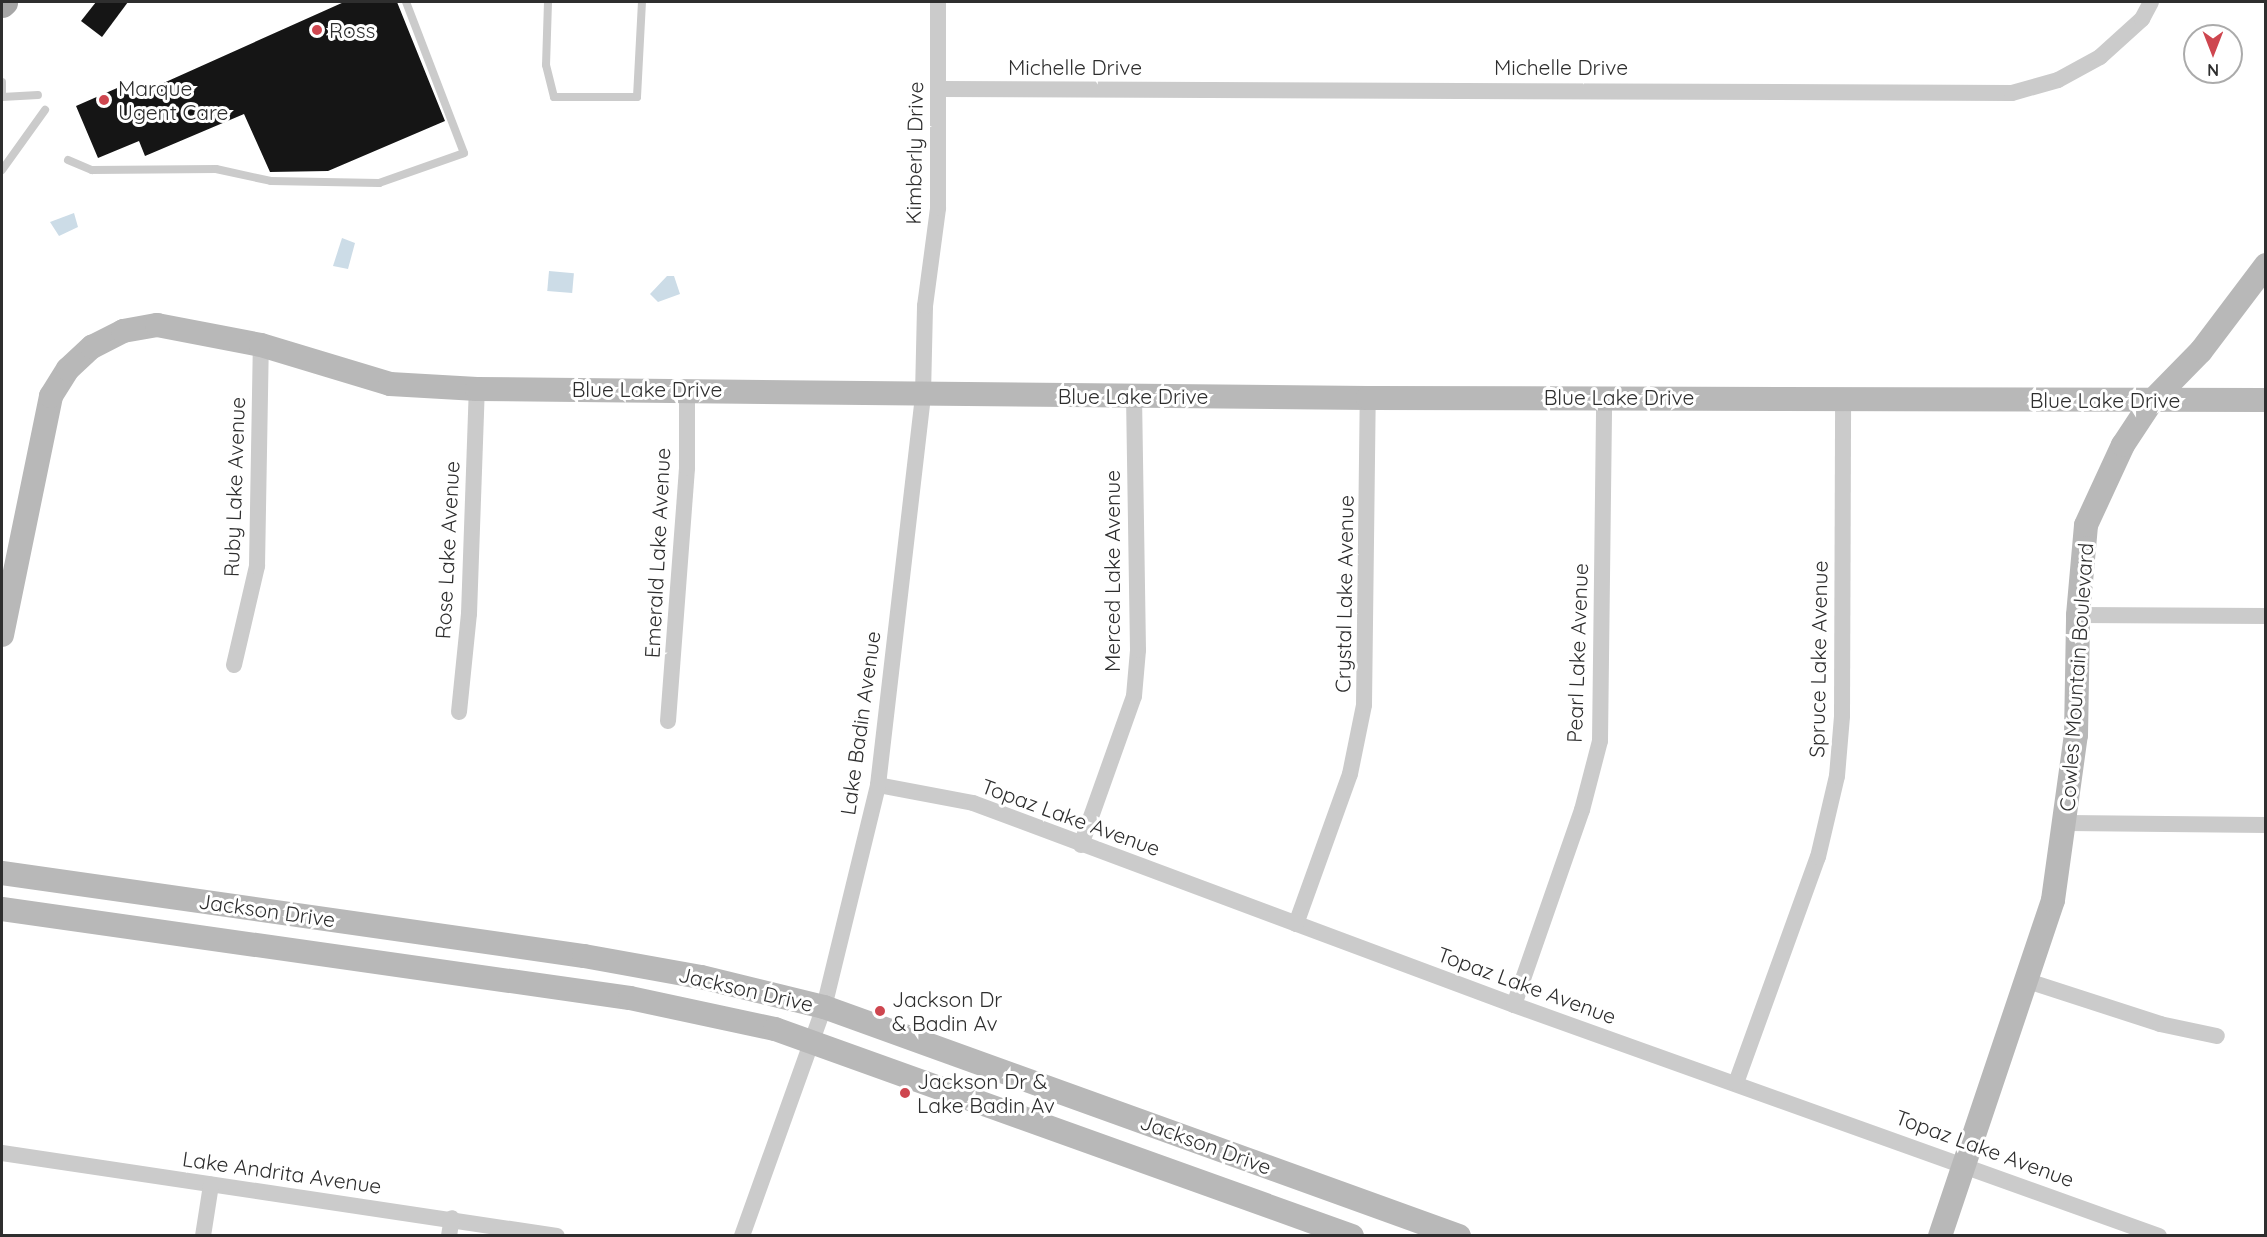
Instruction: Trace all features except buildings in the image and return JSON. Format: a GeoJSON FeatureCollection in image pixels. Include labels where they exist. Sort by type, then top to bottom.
{"type":"FeatureCollection","features":[{"type":"Feature","properties":{"kind":"street","name":"Kimberly Drive"},"geometry":{"type":"LineString","coordinates":[[926,306],[938,208],[938,2]]}},
{"type":"Feature","properties":{"kind":"street","name":"Michelle Drive"},"geometry":{"type":"LineString","coordinates":[[939,89],[2012,93],[2058,80],[2100,57],[2142,19],[2151,2]]}},
{"type":"Feature","properties":{"kind":"street","name":"Cowles Mountain Boulevard"},"geometry":{"type":"LineString","coordinates":[[1940,1236],[1961,1163],[2028,981],[2053,900],[2067,823],[2076,735],[2078,615],[2086,525],[2123,445],[2152,401],[2201,351],[2265,265]]}},
{"type":"Feature","properties":{"kind":"street","name":"Lake Badin Avenue"},"geometry":{"type":"LineString","coordinates":[[742,1236],[824,1007],[878,785],[923,395],[926,306]]}},
{"type":"Feature","properties":{"kind":"street","name":"Blue Lake Drive"},"geometry":{"type":"LineString","coordinates":[[2,635],[46,410],[59,382],[79,357],[123,332],[174,326],[261,345],[390,384],[477,389],[687,388],[923,395],[1368,398],[2265,400]]}},
{"type":"Feature","properties":{"kind":"street","name":"Ruby Lake Avenue"},"geometry":{"type":"LineString","coordinates":[[234,665],[257,566],[261,345]]}},
{"type":"Feature","properties":{"kind":"street","name":"Emerald Lake Avenue"},"geometry":{"type":"LineString","coordinates":[[668,721],[687,468],[687,388]]}},
{"type":"Feature","properties":{"kind":"street","name":"Rose Lake Avenue"},"geometry":{"type":"LineString","coordinates":[[459,712],[469,614],[477,389]]}},
{"type":"Feature","properties":{"kind":"street","name":"Merced Lake Avenue"},"geometry":{"type":"LineString","coordinates":[[1081,845],[1134,696],[1138,650],[1134,396]]}},
{"type":"Feature","properties":{"kind":"street","name":"Pearl Lake Avenue"},"geometry":{"type":"LineString","coordinates":[[1514,1005],[1582,810],[1600,741],[1604,397]]}},
{"type":"Feature","properties":{"kind":"street","name":"Crystal Lake Avenue"},"geometry":{"type":"LineString","coordinates":[[1296,924],[1350,774],[1364,705],[1368,398]]}},
{"type":"Feature","properties":{"kind":"street","name":"Spruce Lake Avenue"},"geometry":{"type":"LineString","coordinates":[[1736,1083],[1818,856],[1837,776],[1842,716],[1843,398]]}},
{"type":"Feature","properties":{"kind":"street"},"geometry":{"type":"LineString","coordinates":[[2078,615],[2265,616]]}},
{"type":"Feature","properties":{"kind":"street","name":"Topaz Lake Avenue"},"geometry":{"type":"LineString","coordinates":[[878,785],[973,803],[1514,1005],[1961,1163],[2159,1236]]}},
{"type":"Feature","properties":{"kind":"street"},"geometry":{"type":"LineString","coordinates":[[2067,823],[2265,825]]}},
{"type":"Feature","properties":{"kind":"street","name":"Jackson Drive"},"geometry":{"type":"LineString","coordinates":[[2,873],[584,956],[824,1007],[1459,1236]]}},
{"type":"Feature","properties":{"kind":"street","name":"Jackson Drive"},"geometry":{"type":"LineString","coordinates":[[2,909],[630,998],[812,1041],[1352,1236]]}},
{"type":"Feature","properties":{"kind":"street"},"geometry":{"type":"LineString","coordinates":[[2028,981],[2160,1024],[2217,1036]]}},
{"type":"Feature","properties":{"kind":"street","name":"Lake Andrita Avenue"},"geometry":{"type":"LineString","coordinates":[[2,1153],[452,1218],[557,1236]]}},
{"type":"Feature","properties":{"kind":"street"},"geometry":{"type":"LineString","coordinates":[[203,1236],[211,1185]]}},
{"type":"Feature","properties":{"kind":"street"},"geometry":{"type":"LineString","coordinates":[[449,1236],[452,1218]]}},
{"type":"Feature","properties":{"kind":"lane"},"geometry":{"type":"LineString","coordinates":[[68,160],[92,170],[216,169],[271,181],[379,183],[464,153],[406,2]]}},
{"type":"Feature","properties":{"kind":"lane"},"geometry":{"type":"LineString","coordinates":[[548,2],[549,92],[554,97],[637,97],[640,93],[642,2]]}},
{"type":"Feature","properties":{"kind":"lane"},"geometry":{"type":"LineString","coordinates":[[2,82],[2,96],[38,95]]}},
{"type":"Feature","properties":{"kind":"lane"},"geometry":{"type":"LineString","coordinates":[[2,170],[45,110]]}},
{"type":"Feature","properties":{"kind":"shaded area"},"geometry":{"type":"Polygon","coordinates":[[[74,213],[78,227],[59,236],[50,222],[74,213]]]}},
{"type":"Feature","properties":{"kind":"shaded area"},"geometry":{"type":"Polygon","coordinates":[[[342,238],[355,243],[348,269],[333,266],[342,238]]]}},
{"type":"Feature","properties":{"kind":"shaded area"},"geometry":{"type":"Polygon","coordinates":[[[549,271],[574,273],[572,293],[547,291],[549,271]]]}},
{"type":"Feature","properties":{"kind":"shaded area"},"geometry":{"type":"Polygon","coordinates":[[[667,276],[674,276],[680,294],[658,302],[650,294],[667,276]]]}},
{"type":"Feature","properties":{"kind":"place","name":"Ross"},"geometry":{"type":"Point","coordinates":[317,30]}},
{"type":"Feature","properties":{"kind":"place","name":"Marque Ugent Care"},"geometry":{"type":"Point","coordinates":[104,100]}},
{"type":"Feature","properties":{"kind":"place","name":"Jackson Dr & Badin Av"},"geometry":{"type":"Point","coordinates":[880,1011]}},
{"type":"Feature","properties":{"kind":"place","name":"Jackson Dr & Lake Badin Av"},"geometry":{"type":"Point","coordinates":[905,1093]}}]}
